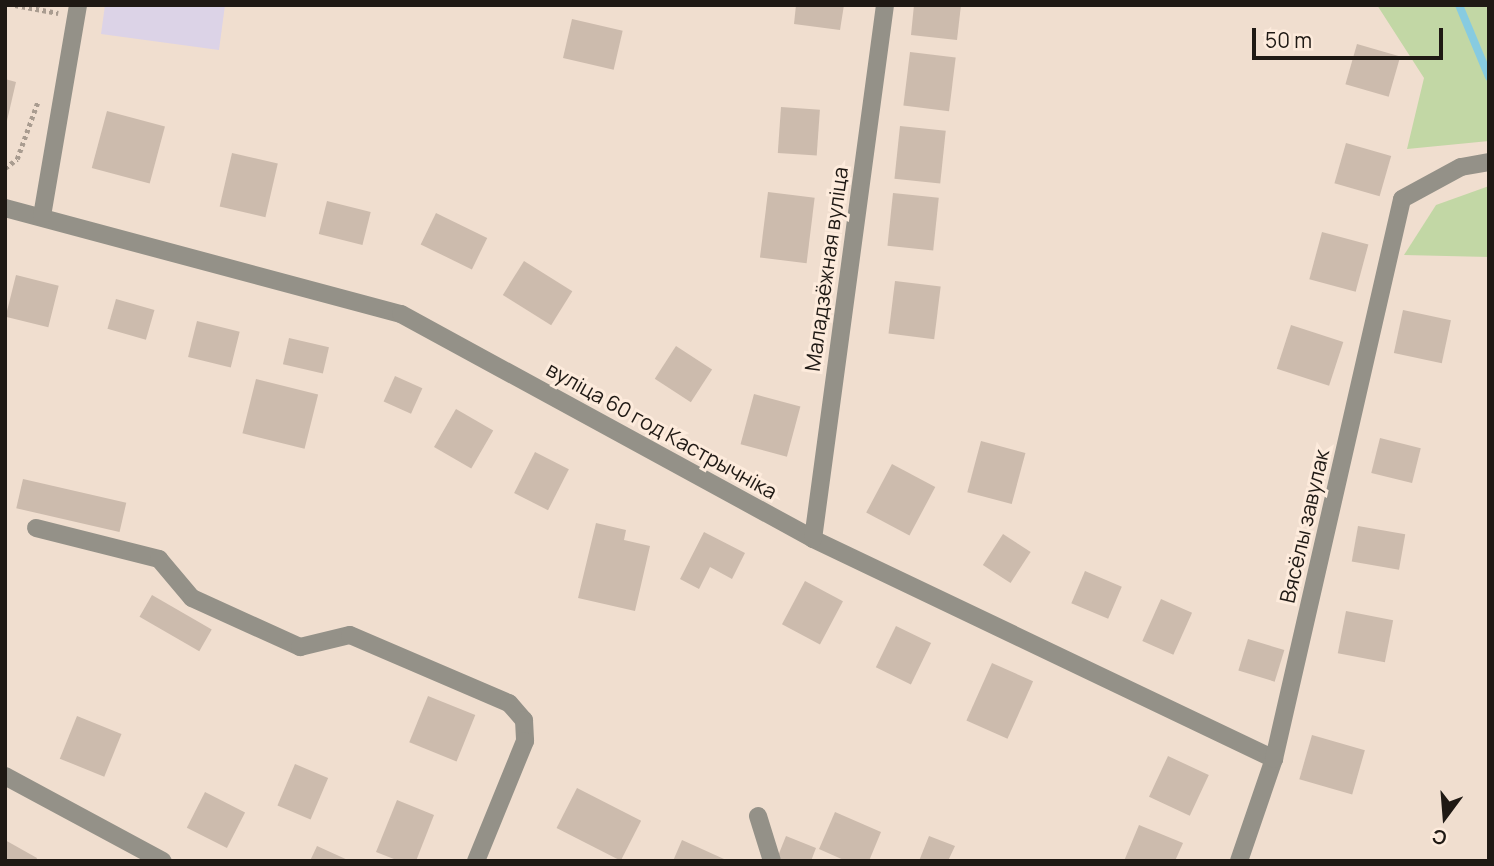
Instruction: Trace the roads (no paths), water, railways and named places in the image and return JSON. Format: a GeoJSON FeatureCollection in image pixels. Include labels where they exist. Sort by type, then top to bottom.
{"type":"FeatureCollection","features":[{"type":"Feature","properties":{"kind":"street"},"geometry":{"type":"LineString","coordinates":[[42,216],[78,5]]}},
{"type":"Feature","properties":{"kind":"street","name":"Маладзёжная вуліца"},"geometry":{"type":"LineString","coordinates":[[813,539],[885,5]]}},
{"type":"Feature","properties":{"kind":"street","name":"Вясёлы завулак"},"geometry":{"type":"LineString","coordinates":[[1239,861],[1274,759],[1402,199],[1461,167],[1489,162]]}},
{"type":"Feature","properties":{"kind":"street","name":"вуліца 60 год Кастрычніка"},"geometry":{"type":"LineString","coordinates":[[5,208],[401,314],[813,539],[1274,759]]}},
{"type":"Feature","properties":{"kind":"street"},"geometry":{"type":"LineString","coordinates":[[36,528],[159,559],[192,598],[300,647],[350,635],[509,703],[524,720],[525,741],[476,861]]}},
{"type":"Feature","properties":{"kind":"street"},"geometry":{"type":"LineString","coordinates":[[5,776],[163,861]]}},
{"type":"Feature","properties":{"kind":"street"},"geometry":{"type":"LineString","coordinates":[[758,816],[772,861]]}},
{"type":"Feature","properties":{"kind":"waterway"},"geometry":{"type":"LineString","coordinates":[[1459,5],[1489,77]]}}]}
